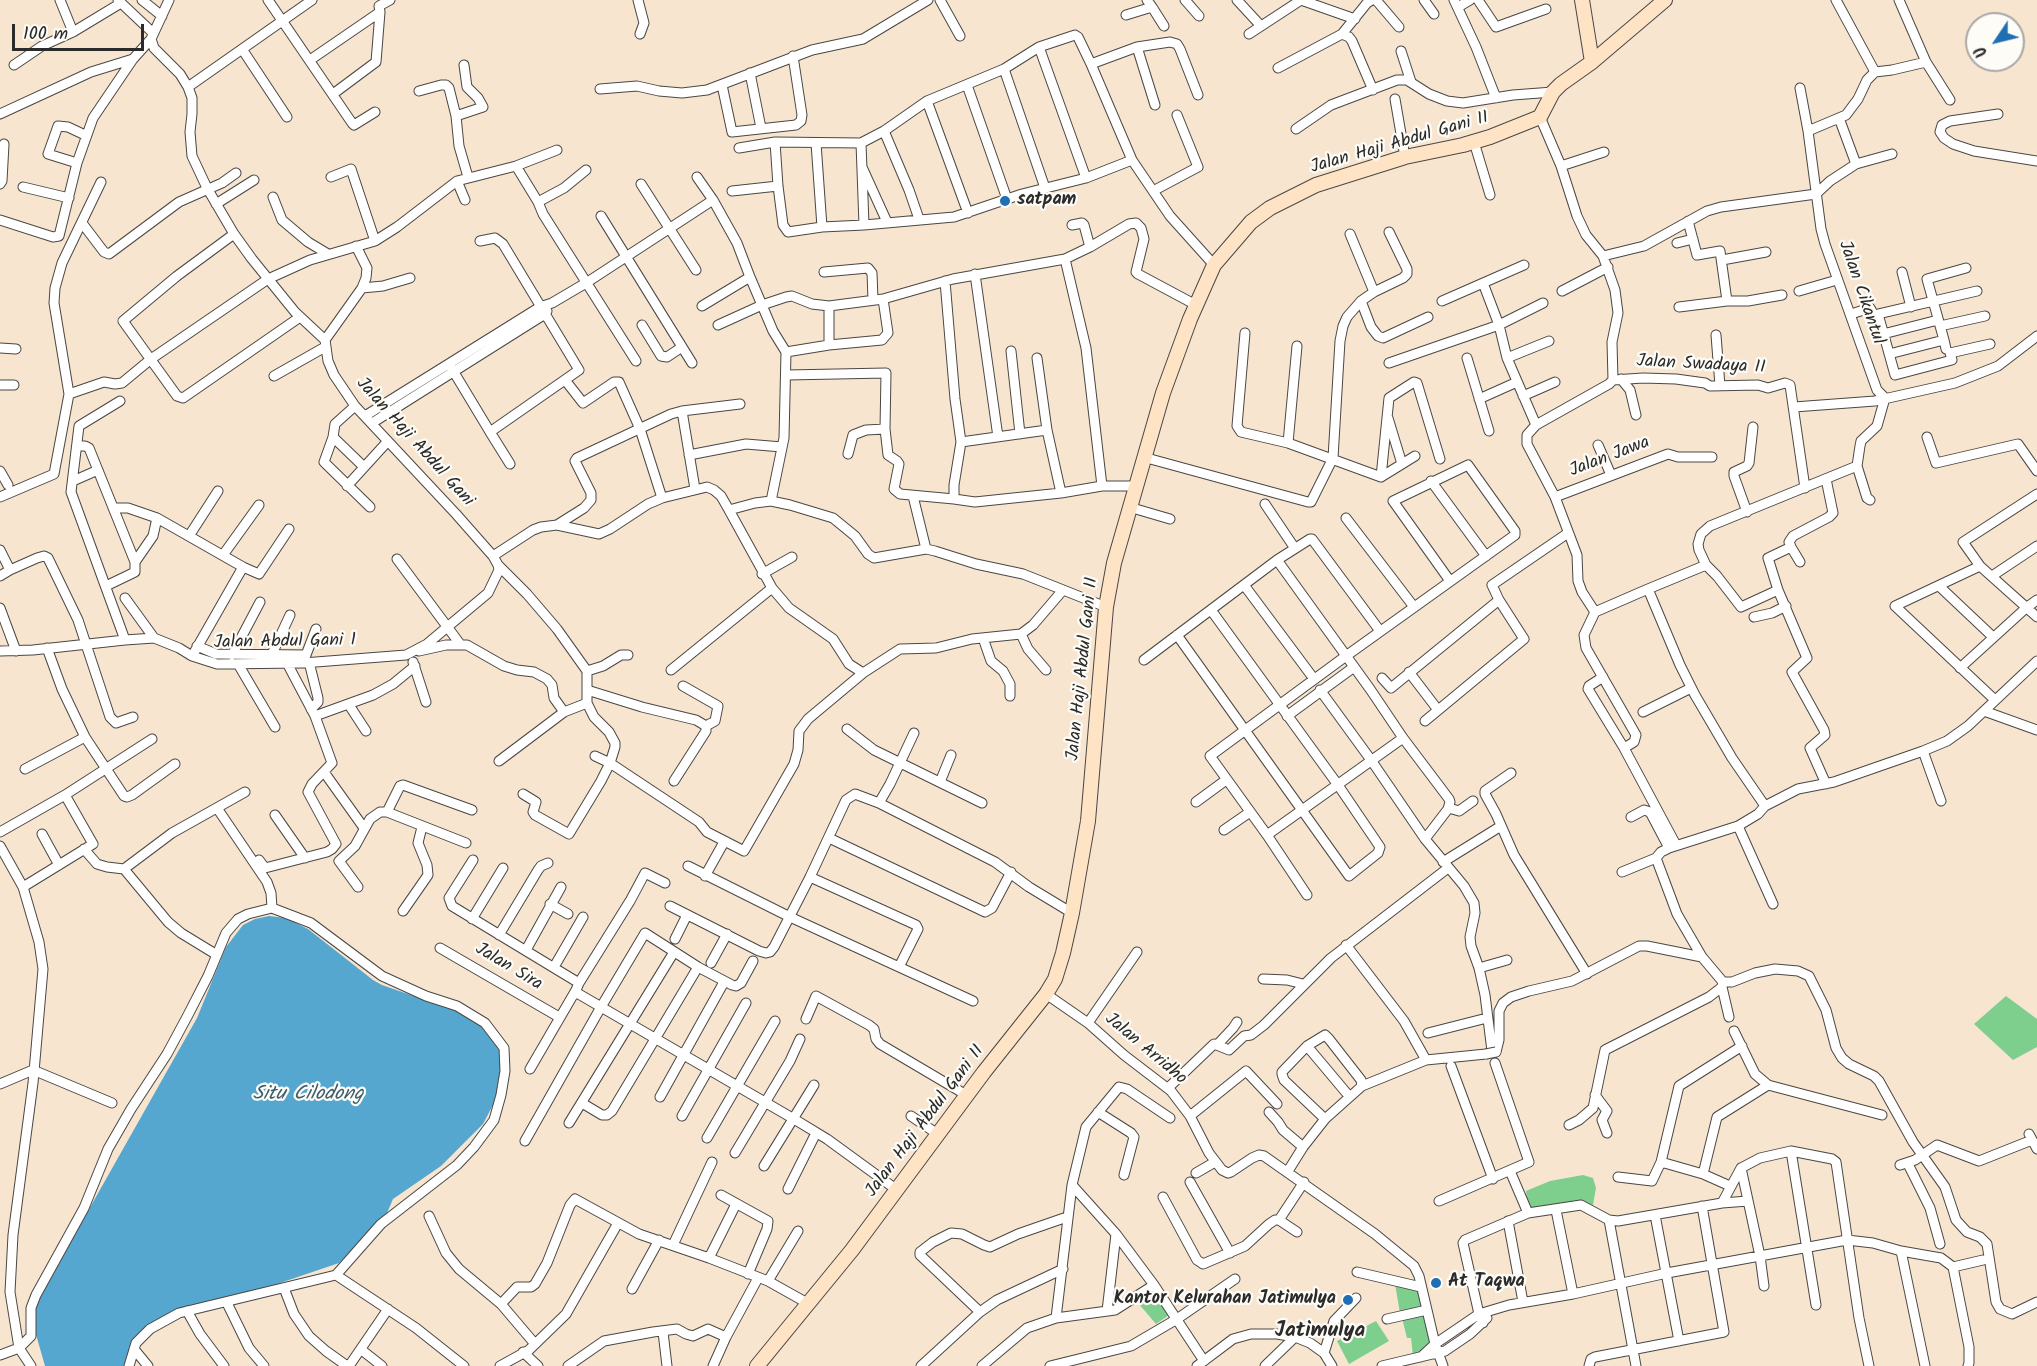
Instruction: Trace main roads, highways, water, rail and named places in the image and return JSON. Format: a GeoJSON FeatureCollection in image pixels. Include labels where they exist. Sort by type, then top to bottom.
{"type":"FeatureCollection","features":[{"type":"Feature","properties":{"kind":"water","name":"Situ Cilodong"},"geometry":{"type":"Polygon","coordinates":[[[269,916],[286,918],[308,929],[382,985],[454,1010],[476,1021],[492,1036],[502,1050],[501,1082],[493,1105],[483,1124],[441,1166],[393,1199],[387,1213],[339,1263],[147,1328],[127,1366],[45,1366],[35,1331],[36,1303],[197,1018],[226,947],[243,925],[269,916]]]}},
{"type":"Feature","properties":{"kind":"place","name":"satpam"},"geometry":{"type":"Point","coordinates":[1005,201]}},
{"type":"Feature","properties":{"kind":"place","name":"At Taqwa"},"geometry":{"type":"Point","coordinates":[1436,1283]}},
{"type":"Feature","properties":{"kind":"place","name":"Kantor Kelurahan Jatimulya"},"geometry":{"type":"Point","coordinates":[1348,1300]}},
{"type":"Feature","properties":{"kind":"district","name":"Jatimulya"},"geometry":{"type":"Point","coordinates":[1320,1332]}}]}
